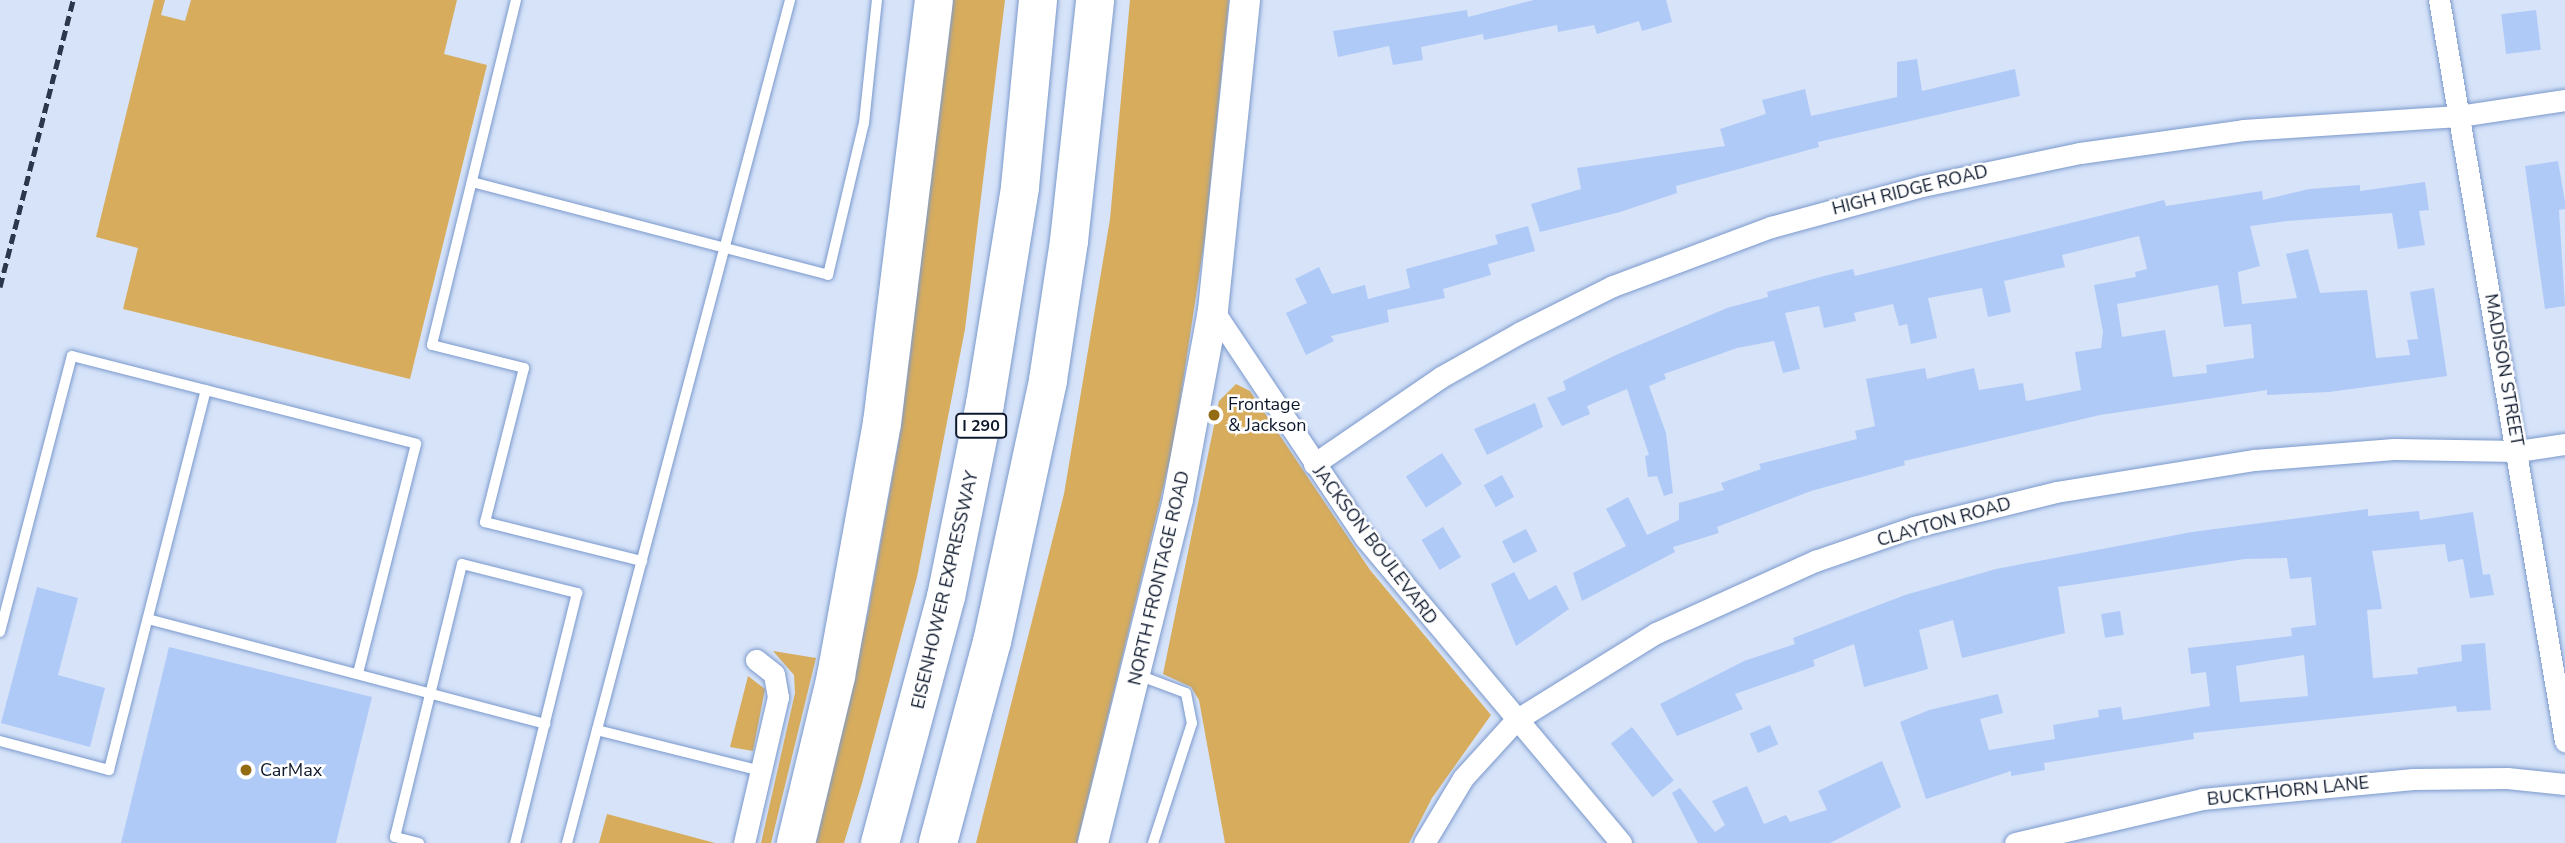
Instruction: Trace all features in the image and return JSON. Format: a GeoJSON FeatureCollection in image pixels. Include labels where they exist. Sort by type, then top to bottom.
{"type":"FeatureCollection","features":[{"type":"Feature","properties":{"kind":"highway"},"geometry":{"type":"LineString","coordinates":[[796,843],[836,676],[882,423],[933,0]]}},
{"type":"Feature","properties":{"kind":"highway","name":"EISENHOWER EXPRESSWAY"},"geometry":{"type":"LineString","coordinates":[[880,843],[946,597],[985,404],[1020,187],[1038,0]]}},
{"type":"Feature","properties":{"kind":"highway"},"geometry":{"type":"LineString","coordinates":[[938,843],[999,615],[1048,380],[1069,241],[1094,0]]}},
{"type":"Feature","properties":{"kind":"main road"},"geometry":{"type":"LineString","coordinates":[[1213,310],[1245,0]]}},
{"type":"Feature","properties":{"kind":"main road","name":"NORTH FRONTAGE ROAD"},"geometry":{"type":"LineString","coordinates":[[1093,843],[1138,675],[1213,310]]}},
{"type":"Feature","properties":{"kind":"street","name":"MADISON STREET"},"geometry":{"type":"LineString","coordinates":[[2439,0],[2518,451],[2565,741]]}},
{"type":"Feature","properties":{"kind":"street","name":"HIGH RIDGE ROAD"},"geometry":{"type":"LineString","coordinates":[[1314,464],[1441,377],[1518,333],[1613,286],[1771,227],[1922,186],[2080,153],[2244,130],[2459,116],[2565,100]]}},
{"type":"Feature","properties":{"kind":"street","name":"JACKSON BOULEVARD"},"geometry":{"type":"LineString","coordinates":[[1213,310],[1314,464],[1399,580],[1621,843]]}},
{"type":"Feature","properties":{"kind":"street","name":"CLAYTON ROAD"},"geometry":{"type":"LineString","coordinates":[[1424,843],[1463,778],[1516,720],[1656,634],[1815,561],[1914,527],[2056,492],[2254,460],[2394,449],[2518,451],[2565,444]]}},
{"type":"Feature","properties":{"kind":"street"},"geometry":{"type":"LineString","coordinates":[[744,843],[762,771],[778,685],[768,667],[756,660]]}},
{"type":"Feature","properties":{"kind":"street","name":"BUCKTHORN LANE"},"geometry":{"type":"LineString","coordinates":[[2015,843],[2202,799],[2413,779],[2507,778],[2565,784]]}},
{"type":"Feature","properties":{"kind":"lane"},"geometry":{"type":"LineString","coordinates":[[516,0],[432,345],[524,368],[485,522],[642,561]]}},
{"type":"Feature","properties":{"kind":"lane"},"geometry":{"type":"LineString","coordinates":[[567,843],[790,0]]}},
{"type":"Feature","properties":{"kind":"lane"},"geometry":{"type":"LineString","coordinates":[[471,182],[828,275],[864,122],[877,0]]}},
{"type":"Feature","properties":{"kind":"lane"},"geometry":{"type":"LineString","coordinates":[[0,632],[72,356],[416,444],[358,674]]}},
{"type":"Feature","properties":{"kind":"lane"},"geometry":{"type":"LineString","coordinates":[[0,741],[109,770],[206,390]]}},
{"type":"Feature","properties":{"kind":"lane"},"geometry":{"type":"LineString","coordinates":[[419,843],[395,837],[462,564],[577,593],[515,843]]}},
{"type":"Feature","properties":{"kind":"lane"},"geometry":{"type":"LineString","coordinates":[[148,619],[545,723]]}},
{"type":"Feature","properties":{"kind":"lane"},"geometry":{"type":"LineString","coordinates":[[1138,675],[1186,693],[1192,723],[1153,843]]}},
{"type":"Feature","properties":{"kind":"lane"},"geometry":{"type":"LineString","coordinates":[[597,730],[762,771]]}},
{"type":"Feature","properties":{"kind":"shaded area"},"geometry":{"type":"Polygon","coordinates":[[[154,0],[165,0],[161,15],[185,21],[191,0],[457,0],[444,54],[487,65],[410,379],[123,309],[138,248],[96,237],[154,0]]]}},
{"type":"Feature","properties":{"kind":"shaded area"},"geometry":{"type":"Polygon","coordinates":[[[952,0],[1005,0],[965,329],[917,577],[862,783],[844,843],[816,843],[868,613],[900,434],[952,0]]]}},
{"type":"Feature","properties":{"kind":"shaded area"},"geometry":{"type":"Polygon","coordinates":[[[1130,0],[1229,0],[1205,237],[1173,447],[1077,843],[976,843],[1064,494],[1110,219],[1130,0]]]}},
{"type":"Feature","properties":{"kind":"shaded area"},"geometry":{"type":"Polygon","coordinates":[[[1236,384],[1250,391],[1370,570],[1491,715],[1432,798],[1409,843],[1225,843],[1199,700],[1191,687],[1163,674],[1219,401],[1236,384]]]}},
{"type":"Feature","properties":{"kind":"shaded area"},"geometry":{"type":"Polygon","coordinates":[[[773,651],[816,658],[771,843],[761,843],[795,693],[794,675],[773,651]]]}},
{"type":"Feature","properties":{"kind":"shaded area"},"geometry":{"type":"Polygon","coordinates":[[[748,676],[765,689],[753,751],[730,747],[748,676]]]}},
{"type":"Feature","properties":{"kind":"shaded area"},"geometry":{"type":"Polygon","coordinates":[[[607,814],[715,843],[599,843],[607,814]]]}},
{"type":"Feature","properties":{"kind":"building"},"geometry":{"type":"Polygon","coordinates":[[[1534,0],[1666,0],[1672,22],[1642,31],[1639,21],[1597,34],[1594,25],[1558,32],[1557,25],[1484,40],[1483,34],[1421,47],[1423,60],[1393,65],[1389,46],[1338,57],[1333,31],[1467,10],[1468,17],[1534,0]]]}},
{"type":"Feature","properties":{"kind":"building"},"geometry":{"type":"Polygon","coordinates":[[[2536,10],[2541,50],[2506,54],[2501,14],[2536,10]]]}},
{"type":"Feature","properties":{"kind":"building"},"geometry":{"type":"Polygon","coordinates":[[[1917,59],[1922,91],[2015,69],[2020,96],[1818,142],[1819,147],[1676,186],[1677,193],[1620,212],[1540,232],[1531,204],[1581,189],[1577,168],[1725,146],[1720,129],[1766,114],[1762,100],[1805,89],[1811,116],[1897,97],[1897,62],[1917,59]]]}},
{"type":"Feature","properties":{"kind":"building"},"geometry":{"type":"Polygon","coordinates":[[[2558,161],[2565,202],[2565,209],[2559,210],[2565,306],[2545,309],[2525,166],[2558,161]]]}},
{"type":"Feature","properties":{"kind":"building"},"geometry":{"type":"Polygon","coordinates":[[[2425,182],[2429,210],[2419,211],[2425,245],[2398,249],[2392,213],[2250,226],[2260,266],[2238,272],[2242,304],[2297,298],[2286,254],[2308,249],[2320,293],[2367,290],[2376,358],[2410,355],[2407,340],[2418,339],[2410,292],[2434,288],[2447,376],[2329,392],[2267,395],[2267,390],[2100,415],[1904,461],[1905,465],[1811,491],[1717,527],[1719,533],[1673,547],[1675,552],[1582,601],[1573,573],[1626,546],[1606,509],[1628,497],[1647,535],[1679,520],[1679,503],[1724,490],[1721,483],[1761,469],[1759,464],[1857,439],[1855,431],[1875,426],[1866,379],[1925,368],[1927,379],[1974,368],[1979,390],[2023,383],[2026,401],[2081,390],[2075,352],[2101,348],[2103,332],[2094,285],[2136,277],[2135,272],[2147,269],[2139,236],[2062,255],[2065,267],[2004,281],[2011,312],[1988,317],[1982,288],[1928,298],[1937,338],[1911,344],[1907,324],[1899,326],[1893,304],[1854,313],[1856,321],[1824,328],[1819,306],[1785,313],[1800,369],[1783,373],[1774,341],[1737,348],[1664,374],[1666,379],[1649,386],[1666,433],[1673,493],[1664,496],[1657,476],[1648,477],[1645,456],[1649,455],[1627,389],[1587,406],[1590,414],[1562,426],[1547,398],[1566,390],[1563,381],[1618,354],[1727,308],[1768,297],[1767,292],[1853,269],[1855,276],[2164,200],[2166,206],[2262,191],[2263,200],[2309,189],[2360,185],[2360,191],[2425,182]],[[2218,285],[2117,304],[2122,337],[2165,330],[2173,377],[2207,373],[2206,365],[2254,358],[2251,324],[2224,327],[2218,285]]]}},
{"type":"Feature","properties":{"kind":"building"},"geometry":{"type":"Polygon","coordinates":[[[1528,226],[1535,251],[1488,264],[1491,275],[1443,289],[1445,298],[1387,310],[1389,322],[1331,336],[1334,341],[1306,355],[1286,313],[1307,303],[1295,279],[1319,267],[1332,294],[1365,285],[1368,299],[1410,288],[1406,269],[1498,244],[1495,235],[1528,226]]]}},
{"type":"Feature","properties":{"kind":"building"},"geometry":{"type":"Polygon","coordinates":[[[1535,403],[1543,427],[1487,455],[1474,429],[1535,403]]]}},
{"type":"Feature","properties":{"kind":"building"},"geometry":{"type":"Polygon","coordinates":[[[1442,453],[1462,484],[1426,507],[1406,476],[1442,453]]]}},
{"type":"Feature","properties":{"kind":"building"},"geometry":{"type":"Polygon","coordinates":[[[1502,475],[1514,497],[1496,507],[1484,485],[1502,475]]]}},
{"type":"Feature","properties":{"kind":"building"},"geometry":{"type":"Polygon","coordinates":[[[2368,509],[2368,516],[2419,511],[2420,520],[2473,512],[2483,575],[2490,574],[2494,595],[2470,598],[2463,559],[2448,562],[2445,544],[2372,551],[2382,609],[2367,610],[2373,678],[2418,674],[2417,668],[2462,661],[2461,645],[2485,643],[2491,710],[2457,712],[2456,706],[2193,733],[2194,739],[2044,763],[2045,770],[2011,776],[2011,771],[1926,799],[1900,722],[1929,710],[1998,694],[2003,713],[1980,719],[1989,750],[2055,739],[2053,725],[2099,717],[2098,710],[2121,707],[2123,720],[2210,706],[2206,672],[2191,674],[2188,648],[2292,636],[2291,628],[2316,625],[2311,577],[2290,579],[2287,558],[2245,559],[2058,587],[2065,633],[1962,658],[1953,620],[1919,630],[1928,669],[1864,687],[1854,644],[1813,660],[1815,666],[1735,694],[1743,709],[1677,736],[1660,704],[1744,661],[1795,644],[1793,638],[1905,595],[1996,569],[2192,532],[2368,509]],[[2304,655],[2236,666],[2240,702],[2308,696],[2304,655]]]}},
{"type":"Feature","properties":{"kind":"building"},"geometry":{"type":"Polygon","coordinates":[[[1443,527],[1461,557],[1440,570],[1422,540],[1443,527]]]}},
{"type":"Feature","properties":{"kind":"building"},"geometry":{"type":"Polygon","coordinates":[[[1526,529],[1537,551],[1513,564],[1502,541],[1526,529]]]}},
{"type":"Feature","properties":{"kind":"building"},"geometry":{"type":"Polygon","coordinates":[[[1514,572],[1529,600],[1556,585],[1569,609],[1516,646],[1491,584],[1514,572]]]}},
{"type":"Feature","properties":{"kind":"building"},"geometry":{"type":"Polygon","coordinates":[[[37,587],[78,598],[58,675],[105,688],[90,747],[1,723],[37,587]]]}},
{"type":"Feature","properties":{"kind":"building"},"geometry":{"type":"Polygon","coordinates":[[[2120,611],[2124,635],[2105,638],[2101,614],[2120,611]]]}},
{"type":"Feature","properties":{"kind":"building","name":"CarMax"},"geometry":{"type":"Polygon","coordinates":[[[169,647],[372,697],[336,843],[121,843],[169,647]]]}},
{"type":"Feature","properties":{"kind":"building"},"geometry":{"type":"Polygon","coordinates":[[[1770,725],[1778,744],[1758,753],[1750,734],[1770,725]]]}},
{"type":"Feature","properties":{"kind":"building"},"geometry":{"type":"Polygon","coordinates":[[[1632,727],[1674,781],[1653,797],[1611,744],[1632,727]]]}},
{"type":"Feature","properties":{"kind":"building"},"geometry":{"type":"Polygon","coordinates":[[[1882,761],[1901,807],[1830,843],[1698,843],[1672,793],[1680,788],[1715,832],[1725,825],[1712,801],[1747,786],[1764,824],[1786,815],[1790,822],[1827,810],[1818,791],[1882,761]]]}},
{"type":"Feature","properties":{"kind":"railway"},"geometry":{"type":"LineString","coordinates":[[0,287],[73,0]]}},
{"type":"Feature","properties":{"kind":"place","name":"Frontage & Jackson"},"geometry":{"type":"Point","coordinates":[1214,415]}},
{"type":"Feature","properties":{"kind":"place","name":"CarMax"},"geometry":{"type":"Point","coordinates":[246,770]}}]}
